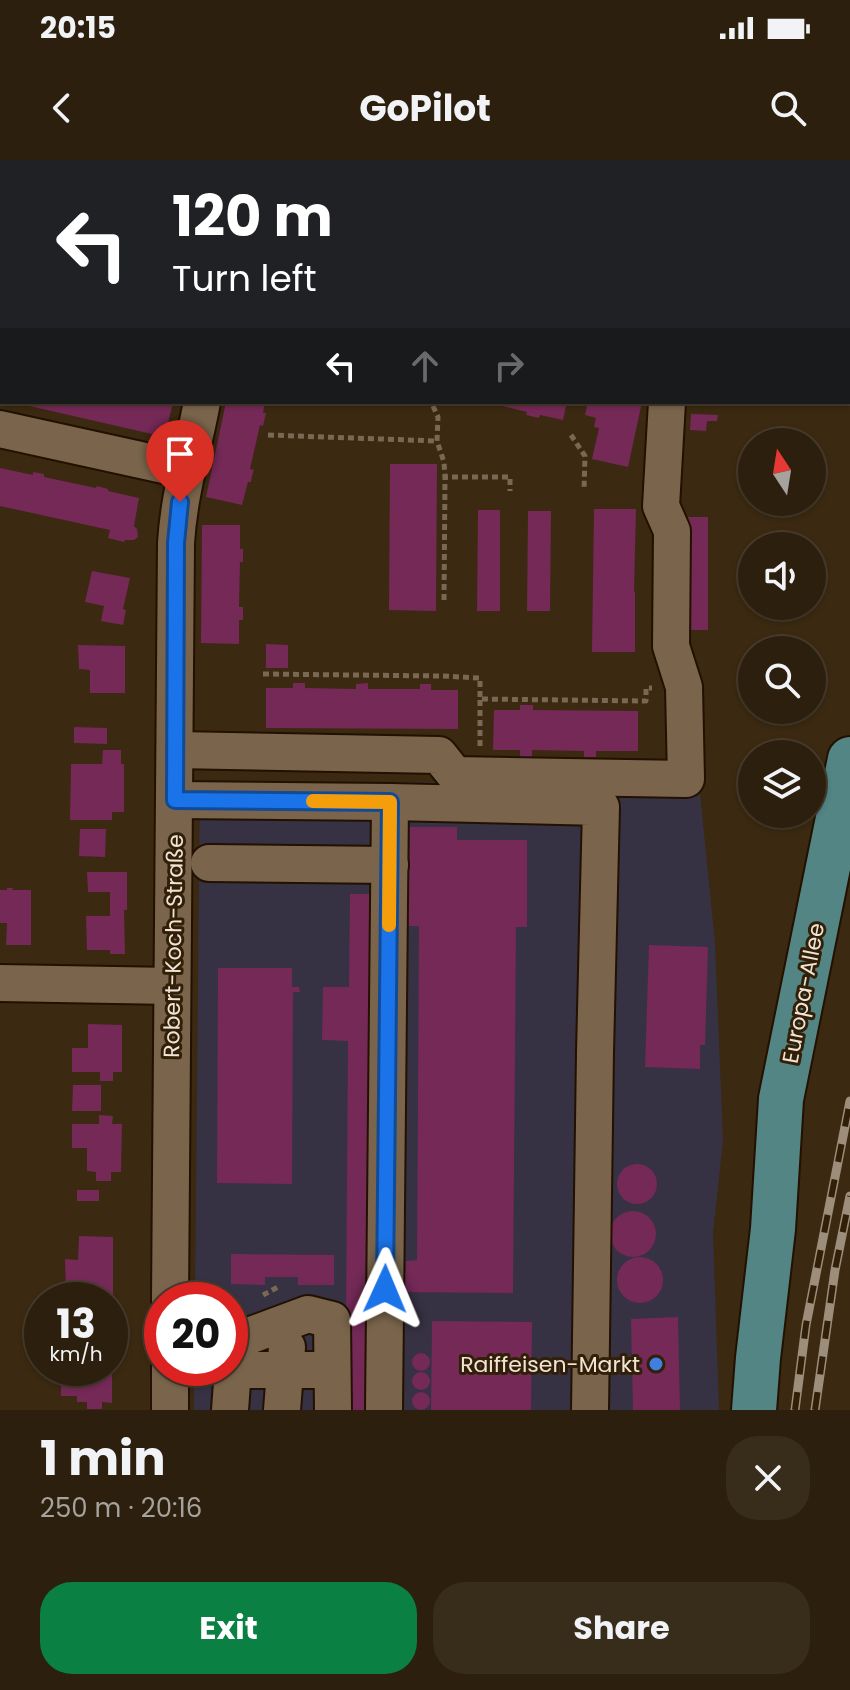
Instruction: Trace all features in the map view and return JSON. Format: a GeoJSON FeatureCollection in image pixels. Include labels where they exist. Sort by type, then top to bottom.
{"type":"FeatureCollection","features":[{"type":"Feature","properties":{"kind":"main road","name":"Europa-Allee"},"geometry":{"type":"LineString","coordinates":[[754,1410],[773,1229],[781,1099],[850,759]]}},
{"type":"Feature","properties":{"kind":"main road","name":"Europa-Allee"},"geometry":{"type":"LineString","coordinates":[[773,1229],[810,1106],[850,903]]}},
{"type":"Feature","properties":{"kind":"street","name":"Robert-Koch-Straße"},"geometry":{"type":"LineString","coordinates":[[170,1282],[176,543],[186,470],[202,404]]}},
{"type":"Feature","properties":{"kind":"street"},"geometry":{"type":"LineString","coordinates":[[175,750],[439,755],[455,775],[686,779],[684,687],[671,646],[672,531],[661,506],[667,404]]}},
{"type":"Feature","properties":{"kind":"street"},"geometry":{"type":"LineString","coordinates":[[0,429],[186,470]]}},
{"type":"Feature","properties":{"kind":"street"},"geometry":{"type":"LineString","coordinates":[[175,800],[601,807],[590,1410]]}},
{"type":"Feature","properties":{"kind":"street"},"geometry":{"type":"LineString","coordinates":[[384,1410],[390,802]]}},
{"type":"Feature","properties":{"kind":"street"},"geometry":{"type":"LineString","coordinates":[[209,863],[390,865]]}},
{"type":"Feature","properties":{"kind":"street"},"geometry":{"type":"LineString","coordinates":[[0,983],[172,986]]}},
{"type":"Feature","properties":{"kind":"street"},"geometry":{"type":"LineString","coordinates":[[248,1336],[308,1314],[332,1320],[333,1410]]}},
{"type":"Feature","properties":{"kind":"street"},"geometry":{"type":"LineString","coordinates":[[282,1410],[287,1322]]}},
{"type":"Feature","properties":{"kind":"street"},"geometry":{"type":"LineString","coordinates":[[248,1370],[332,1370]]}},
{"type":"Feature","properties":{"kind":"street"},"geometry":{"type":"LineString","coordinates":[[170,1386],[170,1410]]}},
{"type":"Feature","properties":{"kind":"street"},"geometry":{"type":"LineString","coordinates":[[230,1410],[232,1386]]}},
{"type":"Feature","properties":{"kind":"path"},"geometry":{"type":"LineString","coordinates":[[433,406],[438,417],[437,441],[445,477],[444,600]]}},
{"type":"Feature","properties":{"kind":"path"},"geometry":{"type":"LineString","coordinates":[[268,435],[437,441]]}},
{"type":"Feature","properties":{"kind":"path"},"geometry":{"type":"LineString","coordinates":[[571,435],[585,456],[584,490]]}},
{"type":"Feature","properties":{"kind":"path"},"geometry":{"type":"LineString","coordinates":[[445,477],[510,477],[510,491]]}},
{"type":"Feature","properties":{"kind":"path"},"geometry":{"type":"LineString","coordinates":[[263,674],[480,678],[480,775]]}},
{"type":"Feature","properties":{"kind":"path"},"geometry":{"type":"LineString","coordinates":[[480,699],[637,701]]}},
{"type":"Feature","properties":{"kind":"shaded area"},"geometry":{"type":"Polygon","coordinates":[[[200,781],[699,784],[715,943],[723,1141],[713,1233],[719,1410],[194,1410],[194,1386],[248,1386],[248,1282],[195,1282],[200,781]]]}},
{"type":"Feature","properties":{"kind":"building"},"geometry":{"type":"Polygon","coordinates":[[[21,404],[173,404],[165,437],[21,404]]]}},
{"type":"Feature","properties":{"kind":"building"},"geometry":{"type":"Polygon","coordinates":[[[226,404],[265,404],[263,413],[266,413],[263,426],[260,425],[250,469],[254,470],[242,505],[206,497],[226,404]]]}},
{"type":"Feature","properties":{"kind":"building"},"geometry":{"type":"Polygon","coordinates":[[[494,404],[567,404],[563,420],[540,415],[539,418],[526,415],[527,412],[494,404]]]}},
{"type":"Feature","properties":{"kind":"building"},"geometry":{"type":"Polygon","coordinates":[[[588,404],[642,404],[628,467],[592,459],[599,428],[594,427],[596,418],[585,415],[588,404]]]}},
{"type":"Feature","properties":{"kind":"building"},"geometry":{"type":"Polygon","coordinates":[[[691,414],[718,415],[717,421],[707,421],[706,431],[690,430],[691,414]]]}},
{"type":"Feature","properties":{"kind":"building"},"geometry":{"type":"Polygon","coordinates":[[[390,464],[437,464],[436,611],[389,610],[390,464]]]}},
{"type":"Feature","properties":{"kind":"building"},"geometry":{"type":"Polygon","coordinates":[[[0,468],[33,475],[33,472],[44,474],[44,477],[97,486],[139,498],[134,526],[138,537],[124,542],[108,538],[110,530],[0,506],[0,468]]]}},
{"type":"Feature","properties":{"kind":"building"},"geometry":{"type":"Polygon","coordinates":[[[594,509],[636,509],[635,652],[592,652],[594,509]]]}},
{"type":"Feature","properties":{"kind":"building"},"geometry":{"type":"Polygon","coordinates":[[[478,510],[500,510],[500,611],[477,611],[478,510]]]}},
{"type":"Feature","properties":{"kind":"building"},"geometry":{"type":"Polygon","coordinates":[[[528,511],[551,511],[550,611],[527,611],[528,511]]]}},
{"type":"Feature","properties":{"kind":"building"},"geometry":{"type":"Polygon","coordinates":[[[685,517],[708,517],[708,630],[685,630],[685,517]]]}},
{"type":"Feature","properties":{"kind":"building"},"geometry":{"type":"Polygon","coordinates":[[[202,525],[240,525],[243,562],[240,562],[239,607],[243,607],[243,620],[239,620],[239,644],[201,643],[202,525]]]}},
{"type":"Feature","properties":{"kind":"building"},"geometry":{"type":"Polygon","coordinates":[[[92,571],[130,578],[123,625],[101,621],[104,606],[85,602],[92,571]]]}},
{"type":"Feature","properties":{"kind":"building"},"geometry":{"type":"Polygon","coordinates":[[[266,644],[288,645],[288,668],[266,668],[266,644]]]}},
{"type":"Feature","properties":{"kind":"building"},"geometry":{"type":"Polygon","coordinates":[[[78,645],[125,646],[125,693],[90,693],[90,670],[79,669],[78,645]]]}},
{"type":"Feature","properties":{"kind":"building"},"geometry":{"type":"Polygon","coordinates":[[[293,683],[305,683],[305,688],[356,689],[356,684],[368,683],[368,689],[420,689],[420,684],[431,684],[431,690],[458,690],[458,729],[266,728],[266,688],[293,688],[293,683]]]}},
{"type":"Feature","properties":{"kind":"building"},"geometry":{"type":"Polygon","coordinates":[[[520,705],[533,705],[533,710],[638,711],[638,751],[596,751],[596,757],[584,757],[584,751],[532,750],[532,757],[520,757],[520,750],[493,750],[494,710],[520,710],[520,705]]]}},
{"type":"Feature","properties":{"kind":"building"},"geometry":{"type":"Polygon","coordinates":[[[74,727],[107,728],[107,744],[74,743],[74,727]]]}},
{"type":"Feature","properties":{"kind":"building"},"geometry":{"type":"Polygon","coordinates":[[[103,750],[121,750],[124,812],[112,812],[112,820],[70,820],[71,764],[102,764],[103,750]]]}},
{"type":"Feature","properties":{"kind":"building"},"geometry":{"type":"Polygon","coordinates":[[[410,827],[457,827],[457,840],[527,840],[527,927],[516,927],[513,1293],[397,1292],[397,1273],[406,1273],[406,1261],[417,1260],[419,926],[408,926],[410,827]]]}},
{"type":"Feature","properties":{"kind":"building"},"geometry":{"type":"Polygon","coordinates":[[[80,829],[106,829],[105,857],[79,856],[80,829]]]}},
{"type":"Feature","properties":{"kind":"building"},"geometry":{"type":"Polygon","coordinates":[[[87,872],[127,872],[125,954],[110,954],[110,950],[87,950],[86,916],[110,916],[110,892],[88,892],[87,872]]]}},
{"type":"Feature","properties":{"kind":"building"},"geometry":{"type":"Polygon","coordinates":[[[0,890],[31,890],[31,945],[6,945],[7,923],[0,923],[0,890]]]}},
{"type":"Feature","properties":{"kind":"building"},"geometry":{"type":"Polygon","coordinates":[[[350,894],[381,894],[369,1410],[349,1410],[346,1319],[348,1041],[322,1040],[323,987],[349,987],[350,894]]]}},
{"type":"Feature","properties":{"kind":"building"},"geometry":{"type":"Polygon","coordinates":[[[649,945],[708,947],[705,1045],[700,1045],[700,1069],[645,1067],[649,945]]]}},
{"type":"Feature","properties":{"kind":"building"},"geometry":{"type":"Polygon","coordinates":[[[218,968],[292,968],[292,987],[299,987],[300,992],[293,992],[292,1184],[217,1183],[218,968]]]}},
{"type":"Feature","properties":{"kind":"building"},"geometry":{"type":"Polygon","coordinates":[[[88,1024],[122,1025],[122,1072],[113,1072],[113,1081],[100,1081],[100,1072],[72,1072],[72,1048],[88,1048],[88,1024]]]}},
{"type":"Feature","properties":{"kind":"building"},"geometry":{"type":"Polygon","coordinates":[[[73,1085],[101,1085],[101,1111],[72,1111],[73,1085]]]}},
{"type":"Feature","properties":{"kind":"building"},"geometry":{"type":"Polygon","coordinates":[[[99,1115],[113,1116],[112,1124],[122,1124],[121,1172],[111,1172],[111,1181],[96,1181],[96,1172],[87,1171],[87,1148],[72,1148],[72,1124],[99,1124],[99,1115]]]}},
{"type":"Feature","properties":{"kind":"building"},"geometry":{"type":"Polygon","coordinates":[[[637,1164],[651,1170],[657,1184],[651,1198],[637,1204],[623,1198],[617,1184],[623,1170],[637,1164]]]}},
{"type":"Feature","properties":{"kind":"building"},"geometry":{"type":"Polygon","coordinates":[[[77,1190],[99,1190],[99,1201],[77,1201],[77,1190]]]}},
{"type":"Feature","properties":{"kind":"building"},"geometry":{"type":"Polygon","coordinates":[[[633,1211],[649,1218],[656,1234],[649,1250],[633,1257],[617,1250],[610,1234],[617,1218],[633,1211]]]}},
{"type":"Feature","properties":{"kind":"building"},"geometry":{"type":"Polygon","coordinates":[[[79,1236],[113,1237],[113,1282],[66,1282],[65,1259],[78,1260],[79,1236]]]}},
{"type":"Feature","properties":{"kind":"building"},"geometry":{"type":"Polygon","coordinates":[[[231,1254],[334,1255],[334,1285],[298,1285],[298,1277],[265,1277],[265,1285],[231,1282],[231,1254]]]}},
{"type":"Feature","properties":{"kind":"building"},"geometry":{"type":"Polygon","coordinates":[[[640,1257],[657,1263],[663,1280],[657,1297],[640,1303],[623,1297],[617,1280],[623,1263],[640,1257]]]}},
{"type":"Feature","properties":{"kind":"building","name":"Raiffeisen-Markt"},"geometry":{"type":"Polygon","coordinates":[[[678,1317],[680,1410],[633,1410],[631,1319],[678,1317]]]}},
{"type":"Feature","properties":{"kind":"building"},"geometry":{"type":"Polygon","coordinates":[[[432,1321],[532,1322],[531,1410],[431,1410],[432,1321]]]}},
{"type":"Feature","properties":{"kind":"building"},"geometry":{"type":"Polygon","coordinates":[[[421,1353],[430,1362],[421,1371],[412,1362],[421,1353]]]}},
{"type":"Feature","properties":{"kind":"building"},"geometry":{"type":"Polygon","coordinates":[[[421,1372],[430,1381],[421,1390],[412,1381],[421,1372]]]}},
{"type":"Feature","properties":{"kind":"building"},"geometry":{"type":"Polygon","coordinates":[[[61,1386],[112,1386],[112,1403],[102,1402],[102,1409],[87,1409],[87,1402],[77,1402],[77,1396],[61,1396],[61,1386]]]}},
{"type":"Feature","properties":{"kind":"building"},"geometry":{"type":"Polygon","coordinates":[[[421,1392],[430,1401],[421,1410],[412,1401],[421,1392]]]}},
{"type":"Feature","properties":{"kind":"railway"},"geometry":{"type":"LineString","coordinates":[[795,1410],[806,1325],[850,1101]]}},
{"type":"Feature","properties":{"kind":"railway"},"geometry":{"type":"LineString","coordinates":[[815,1410],[835,1270],[850,1196]]}},
{"type":"Feature","properties":{"kind":"slow traffic"},"geometry":{"type":"LineString","coordinates":[[313,801],[390,802],[389,925]]}},
{"type":"Feature","properties":{"kind":"place","name":"Raiffeisen-Markt"},"geometry":{"type":"Point","coordinates":[656,1364]}},
{"type":"Feature","properties":{"kind":"route"},"geometry":{"type":"LineString","coordinates":[[180,502],[176,543],[175,800],[390,802],[385,1289]]}}]}
